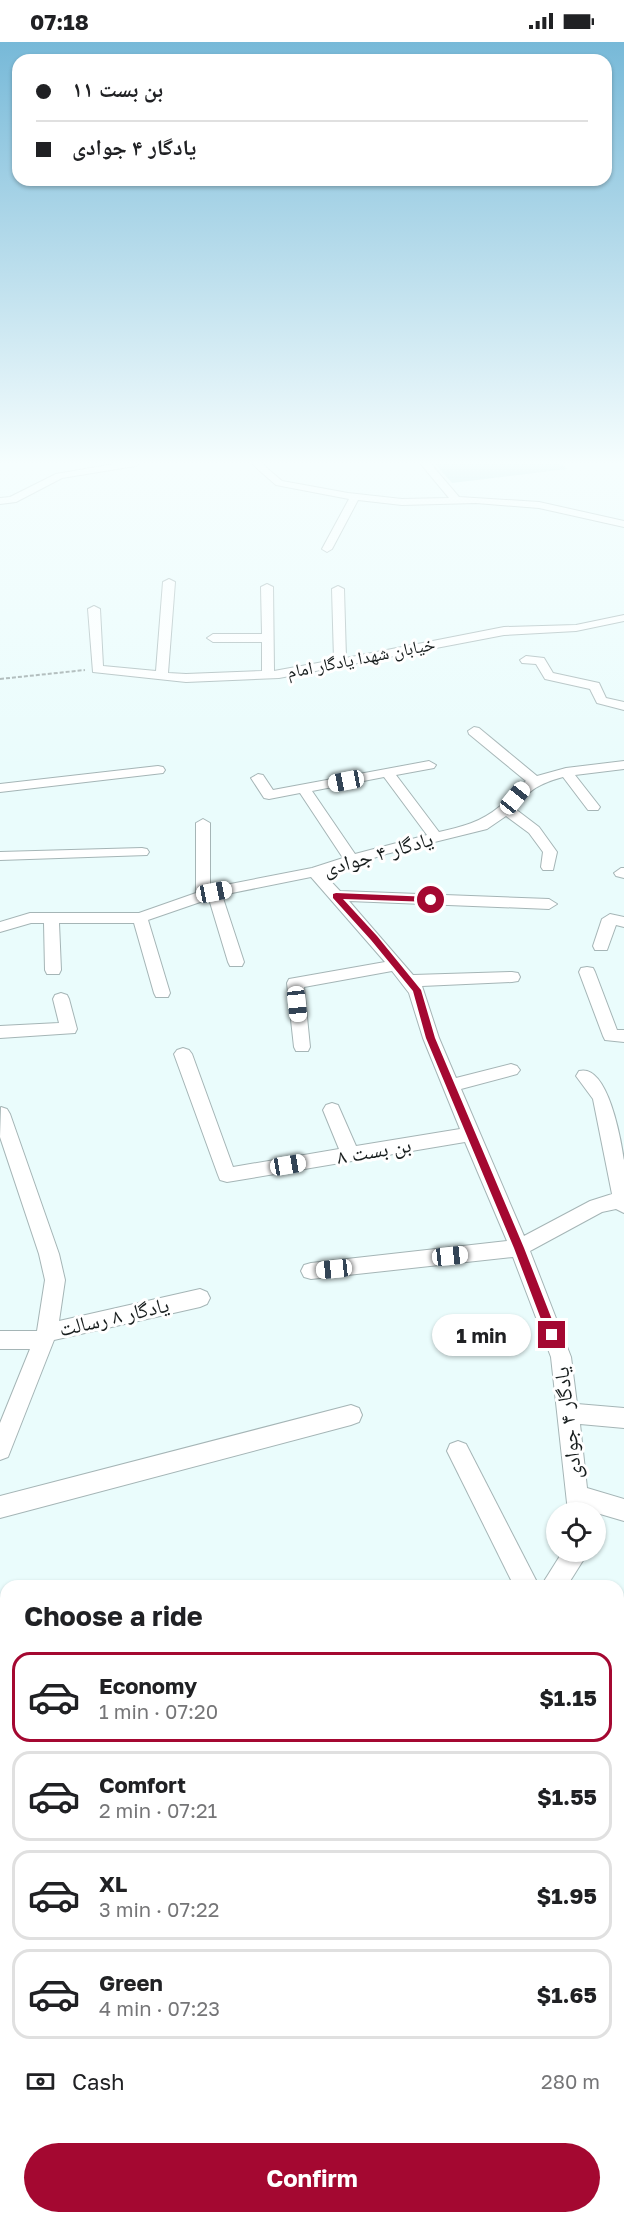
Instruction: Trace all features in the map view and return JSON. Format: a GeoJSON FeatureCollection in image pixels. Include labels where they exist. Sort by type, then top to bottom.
{"type":"FeatureCollection","features":[{"type":"Feature","properties":{"kind":"street"},"geometry":{"type":"LineString","coordinates":[[162,675],[169,582]]}},
{"type":"Feature","properties":{"kind":"street"},"geometry":{"type":"LineString","coordinates":[[267,587],[268,674]]}},
{"type":"Feature","properties":{"kind":"street"},"geometry":{"type":"LineString","coordinates":[[338,589],[340,662]]}},
{"type":"Feature","properties":{"kind":"street"},"geometry":{"type":"LineString","coordinates":[[93,611],[97,669]]}},
{"type":"Feature","properties":{"kind":"street","name":"خیابان شهدا یادگار امام"},"geometry":{"type":"LineString","coordinates":[[97,669],[186,678],[268,674],[504,631],[576,628],[624,618]]}},
{"type":"Feature","properties":{"kind":"street"},"geometry":{"type":"LineString","coordinates":[[213,639],[268,638]]}},
{"type":"Feature","properties":{"kind":"street"},"geometry":{"type":"LineString","coordinates":[[526,660],[540,661],[549,676],[595,686],[601,700],[624,706]]}},
{"type":"Feature","properties":{"kind":"street"},"geometry":{"type":"LineString","coordinates":[[474,731],[535,780]]}},
{"type":"Feature","properties":{"kind":"street"},"geometry":{"type":"LineString","coordinates":[[258,778],[269,795],[429,765]]}},
{"type":"Feature","properties":{"kind":"street","name":"یادگار ۴ جوادی"},"geometry":{"type":"LineString","coordinates":[[578,1502],[561,1357],[519,1248],[431,1038],[417,990],[314,872],[435,837],[482,826],[506,809],[524,788],[535,780],[566,772],[624,765]]}},
{"type":"Feature","properties":{"kind":"street"},"geometry":{"type":"LineString","coordinates":[[0,788],[158,770]]}},
{"type":"Feature","properties":{"kind":"street"},"geometry":{"type":"LineString","coordinates":[[566,772],[593,807]]}},
{"type":"Feature","properties":{"kind":"street"},"geometry":{"type":"LineString","coordinates":[[388,773],[435,837]]}},
{"type":"Feature","properties":{"kind":"street"},"geometry":{"type":"LineString","coordinates":[[304,789],[351,860]]}},
{"type":"Feature","properties":{"kind":"street"},"geometry":{"type":"LineString","coordinates":[[506,809],[540,837],[550,852],[548,867]]}},
{"type":"Feature","properties":{"kind":"street"},"geometry":{"type":"LineString","coordinates":[[203,823],[208,894],[237,962]]}},
{"type":"Feature","properties":{"kind":"street"},"geometry":{"type":"LineString","coordinates":[[0,856],[142,852]]}},
{"type":"Feature","properties":{"kind":"street"},"geometry":{"type":"LineString","coordinates":[[0,927],[30,918],[140,918],[208,894],[314,872]]}},
{"type":"Feature","properties":{"kind":"street"},"geometry":{"type":"LineString","coordinates":[[336,896],[549,904]]}},
{"type":"Feature","properties":{"kind":"street"},"geometry":{"type":"LineString","coordinates":[[51,918],[52,970]]}},
{"type":"Feature","properties":{"kind":"street"},"geometry":{"type":"LineString","coordinates":[[140,918],[162,993]]}},
{"type":"Feature","properties":{"kind":"street"},"geometry":{"type":"LineString","coordinates":[[602,946],[610,920],[624,922]]}},
{"type":"Feature","properties":{"kind":"street"},"geometry":{"type":"LineString","coordinates":[[302,1047],[295,983],[396,965]]}},
{"type":"Feature","properties":{"kind":"street"},"geometry":{"type":"LineString","coordinates":[[587,972],[611,1036],[624,1036]]}},
{"type":"Feature","properties":{"kind":"street"},"geometry":{"type":"LineString","coordinates":[[410,981],[512,976]]}},
{"type":"Feature","properties":{"kind":"street"},"geometry":{"type":"LineString","coordinates":[[0,1032],[69,1029],[61,999]]}},
{"type":"Feature","properties":{"kind":"street","name":"بن بست ۸"},"geometry":{"type":"LineString","coordinates":[[183,1054],[227,1176],[470,1134]]}},
{"type":"Feature","properties":{"kind":"street"},"geometry":{"type":"LineString","coordinates":[[450,1086],[512,1070]]}},
{"type":"Feature","properties":{"kind":"street"},"geometry":{"type":"LineString","coordinates":[[311,1271],[519,1248],[597,1206],[623,1201],[601,1098],[585,1077]]}},
{"type":"Feature","properties":{"kind":"street"},"geometry":{"type":"LineString","coordinates":[[332,1110],[350,1155]]}},
{"type":"Feature","properties":{"kind":"street"},"geometry":{"type":"LineString","coordinates":[[0,1340],[45,1337],[55,1280],[49,1254],[1,1114]]}},
{"type":"Feature","properties":{"kind":"street","name":"یادگار ۸ رسالت"},"geometry":{"type":"LineString","coordinates":[[0,1450],[6,1419],[45,1337],[200,1298]]}},
{"type":"Feature","properties":{"kind":"street"},"geometry":{"type":"LineString","coordinates":[[567,1413],[624,1418]]}},
{"type":"Feature","properties":{"kind":"street"},"geometry":{"type":"LineString","coordinates":[[0,1506],[351,1414]]}},
{"type":"Feature","properties":{"kind":"street"},"geometry":{"type":"LineString","coordinates":[[458,1451],[524,1580]]}},
{"type":"Feature","properties":{"kind":"street"},"geometry":{"type":"LineString","coordinates":[[606,1508],[624,1510]]}},
{"type":"Feature","properties":{"kind":"street"},"geometry":{"type":"LineString","coordinates":[[557,1580],[569,1562]]}},
{"type":"Feature","properties":{"kind":"path"},"geometry":{"type":"LineString","coordinates":[[0,679],[97,669]]}},
{"type":"Feature","properties":{"kind":"route"},"geometry":{"type":"LineString","coordinates":[[431,900],[336,896],[417,990],[431,1038],[519,1248],[552,1335]]}}]}
